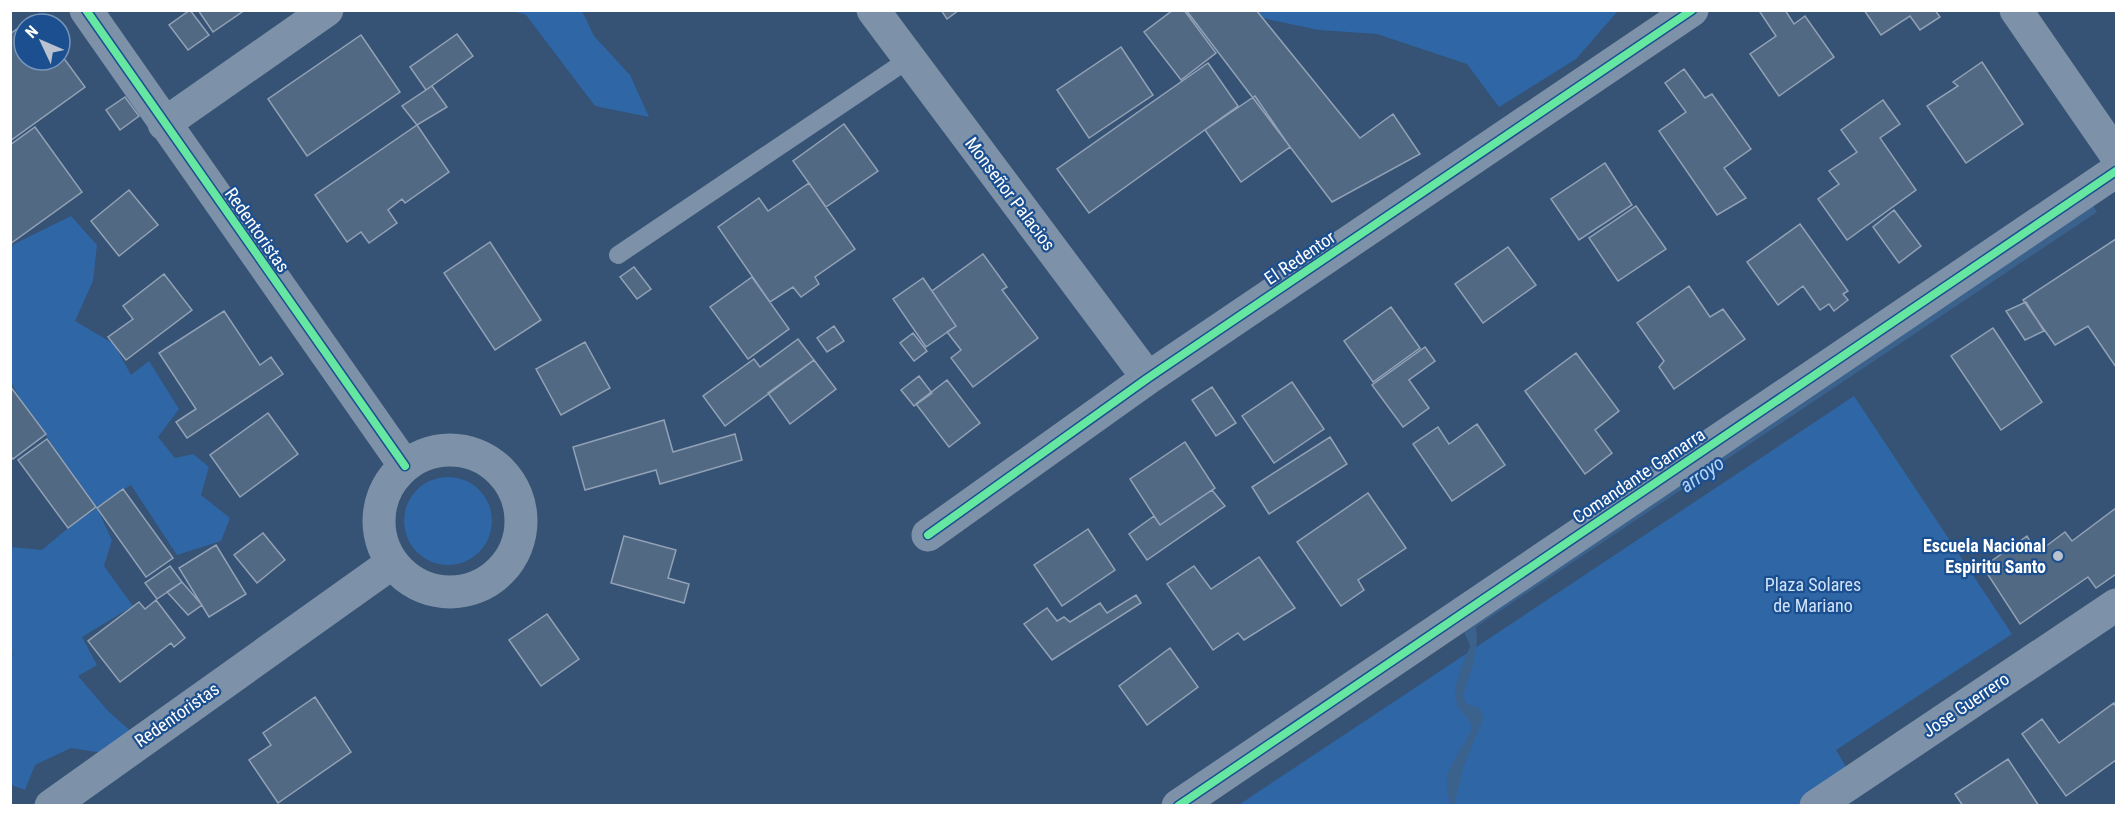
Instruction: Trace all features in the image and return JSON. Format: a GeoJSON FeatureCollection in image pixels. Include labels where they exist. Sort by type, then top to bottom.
{"type":"FeatureCollection","features":[{"type":"Feature","properties":{"kind":"street","name":"Redentoristas"},"geometry":{"type":"LineString","coordinates":[[86,10],[405,466]]}},
{"type":"Feature","properties":{"kind":"street"},"geometry":{"type":"LineString","coordinates":[[164,124],[327,10]]}},
{"type":"Feature","properties":{"kind":"street","name":"Monseñor Palacios"},"geometry":{"type":"LineString","coordinates":[[873,10],[1148,378]]}},
{"type":"Feature","properties":{"kind":"street","name":"El Redentor"},"geometry":{"type":"LineString","coordinates":[[928,535],[1148,378],[1692,10]]}},
{"type":"Feature","properties":{"kind":"street"},"geometry":{"type":"LineString","coordinates":[[2016,10],[2116,155]]}},
{"type":"Feature","properties":{"kind":"street","name":"Comandante Gamarra"},"geometry":{"type":"LineString","coordinates":[[1178,806],[2116,171]]}},
{"type":"Feature","properties":{"kind":"street"},"geometry":{"type":"LineString","coordinates":[[444,450],[465,452],[484,459],[501,472],[513,489],[520,509],[520,530],[514,550],[503,568],[486,582],[467,590],[446,592],[425,588],[407,578],[392,563],[382,544],[379,523],[381,501],[390,482],[405,466],[423,455],[444,450]]}},
{"type":"Feature","properties":{"kind":"street","name":"Redentoristas"},"geometry":{"type":"LineString","coordinates":[[51,806],[392,563]]}},
{"type":"Feature","properties":{"kind":"street","name":"Jose Guerrero"},"geometry":{"type":"LineString","coordinates":[[1816,806],[2116,605]]}},
{"type":"Feature","properties":{"kind":"lane"},"geometry":{"type":"LineString","coordinates":[[618,255],[909,59]]}},
{"type":"Feature","properties":{"kind":"green space"},"geometry":{"type":"Polygon","coordinates":[[[512,11],[582,11],[594,36],[630,75],[649,117],[595,106],[526,15],[512,11]]]}},
{"type":"Feature","properties":{"kind":"green space"},"geometry":{"type":"Polygon","coordinates":[[[1254,11],[1618,11],[1576,59],[1499,107],[1467,64],[1377,34],[1319,30],[1262,18],[1254,11]]]}},
{"type":"Feature","properties":{"kind":"green space"},"geometry":{"type":"Polygon","coordinates":[[[71,216],[97,245],[93,281],[75,321],[114,344],[131,375],[149,361],[179,409],[158,437],[175,458],[193,454],[209,467],[201,495],[230,518],[221,541],[177,555],[131,485],[96,507],[19,397],[11,382],[10,246],[71,216]]]}},
{"type":"Feature","properties":{"kind":"green space","name":"Plaza Solares de Mariano"},"geometry":{"type":"Polygon","coordinates":[[[1854,396],[2012,634],[1836,750],[1851,775],[1802,805],[1237,806],[1854,396]]]}},
{"type":"Feature","properties":{"kind":"green space"},"geometry":{"type":"Polygon","coordinates":[[[439,477],[457,477],[473,484],[485,496],[492,512],[492,530],[485,546],[473,558],[457,565],[439,565],[423,558],[411,546],[404,530],[404,512],[411,496],[423,484],[439,477]]]}},
{"type":"Feature","properties":{"kind":"green space"},"geometry":{"type":"Polygon","coordinates":[[[97,508],[112,540],[104,566],[133,606],[82,637],[97,665],[78,676],[108,711],[134,734],[103,753],[71,748],[35,765],[25,790],[11,785],[10,660],[13,653],[10,651],[11,547],[42,550],[97,508]]]}},
{"type":"Feature","properties":{"kind":"water","name":"arroyo"},"geometry":{"type":"Polygon","coordinates":[[[2093,206],[2097,212],[1476,627],[1477,645],[1463,696],[1467,704],[1479,708],[1484,717],[1464,765],[1454,805],[1450,805],[1447,778],[1471,728],[1459,708],[1455,693],[1458,677],[1470,646],[1464,632],[1466,629],[2093,206]]]}},
{"type":"Feature","properties":{"kind":"building"},"geometry":{"type":"Polygon","coordinates":[[[190,10],[209,35],[188,50],[169,25],[190,10]]]}},
{"type":"Feature","properties":{"kind":"building"},"geometry":{"type":"Polygon","coordinates":[[[198,10],[245,10],[213,32],[198,10]]]}},
{"type":"Feature","properties":{"kind":"building"},"geometry":{"type":"Polygon","coordinates":[[[941,10],[959,10],[947,19],[941,10]]]}},
{"type":"Feature","properties":{"kind":"building"},"geometry":{"type":"Polygon","coordinates":[[[1173,10],[1184,10],[1216,53],[1181,80],[1144,32],[1173,10]]]}},
{"type":"Feature","properties":{"kind":"building"},"geometry":{"type":"Polygon","coordinates":[[[1186,10],[1256,10],[1360,138],[1393,114],[1420,154],[1332,202],[1186,10]]]}},
{"type":"Feature","properties":{"kind":"building"},"geometry":{"type":"Polygon","coordinates":[[[1762,10],[1785,10],[1794,24],[1805,16],[1834,57],[1779,96],[1750,54],[1776,36],[1760,12],[1762,10]]]}},
{"type":"Feature","properties":{"kind":"building"},"geometry":{"type":"Polygon","coordinates":[[[1864,10],[1935,10],[1940,17],[1920,30],[1910,16],[1881,35],[1864,10]]]}},
{"type":"Feature","properties":{"kind":"building"},"geometry":{"type":"Polygon","coordinates":[[[12,33],[12,72],[72,72],[72,69],[85,87],[10,141],[10,34],[12,33]]]}},
{"type":"Feature","properties":{"kind":"building"},"geometry":{"type":"Polygon","coordinates":[[[457,34],[473,56],[426,90],[410,67],[457,34]]]}},
{"type":"Feature","properties":{"kind":"building"},"geometry":{"type":"Polygon","coordinates":[[[361,35],[400,92],[307,156],[268,99],[361,35]]]}},
{"type":"Feature","properties":{"kind":"building"},"geometry":{"type":"Polygon","coordinates":[[[1121,47],[1153,95],[1089,138],[1057,90],[1121,47]]]}},
{"type":"Feature","properties":{"kind":"building"},"geometry":{"type":"Polygon","coordinates":[[[1982,62],[2023,124],[1966,163],[1927,106],[1958,86],[1953,82],[1982,62]]]}},
{"type":"Feature","properties":{"kind":"building"},"geometry":{"type":"Polygon","coordinates":[[[1208,63],[1238,106],[1089,213],[1057,169],[1208,63]]]}},
{"type":"Feature","properties":{"kind":"building"},"geometry":{"type":"Polygon","coordinates":[[[1684,69],[1705,98],[1712,94],[1751,149],[1724,168],[1746,198],[1717,215],[1659,131],[1686,112],[1665,83],[1684,69]]]}},
{"type":"Feature","properties":{"kind":"building"},"geometry":{"type":"Polygon","coordinates":[[[432,86],[447,107],[417,125],[402,106],[432,86]]]}},
{"type":"Feature","properties":{"kind":"building"},"geometry":{"type":"Polygon","coordinates":[[[1255,96],[1290,147],[1241,182],[1205,130],[1255,96]]]}},
{"type":"Feature","properties":{"kind":"building"},"geometry":{"type":"Polygon","coordinates":[[[125,97],[139,116],[120,130],[106,110],[125,97]]]}},
{"type":"Feature","properties":{"kind":"building"},"geometry":{"type":"Polygon","coordinates":[[[1883,100],[1900,124],[1880,138],[1916,190],[1847,240],[1818,199],[1839,184],[1829,171],[1857,152],[1841,130],[1883,100]]]}},
{"type":"Feature","properties":{"kind":"building"},"geometry":{"type":"Polygon","coordinates":[[[844,124],[878,171],[826,207],[793,161],[844,124]]]}},
{"type":"Feature","properties":{"kind":"building"},"geometry":{"type":"Polygon","coordinates":[[[417,125],[449,172],[405,203],[402,199],[388,210],[397,223],[369,243],[361,232],[347,242],[315,195],[417,125]]]}},
{"type":"Feature","properties":{"kind":"building"},"geometry":{"type":"Polygon","coordinates":[[[35,127],[82,192],[10,244],[10,145],[35,127]]]}},
{"type":"Feature","properties":{"kind":"building"},"geometry":{"type":"Polygon","coordinates":[[[1605,163],[1632,205],[1579,240],[1551,199],[1605,163]]]}},
{"type":"Feature","properties":{"kind":"building"},"geometry":{"type":"Polygon","coordinates":[[[809,183],[855,249],[815,277],[819,284],[801,297],[793,287],[770,302],[718,227],[759,198],[768,211],[809,183]]]}},
{"type":"Feature","properties":{"kind":"building"},"geometry":{"type":"Polygon","coordinates":[[[129,190],[158,225],[119,256],[91,221],[129,190]]]}},
{"type":"Feature","properties":{"kind":"building"},"geometry":{"type":"Polygon","coordinates":[[[1636,206],[1666,249],[1618,281],[1589,238],[1636,206]]]}},
{"type":"Feature","properties":{"kind":"building"},"geometry":{"type":"Polygon","coordinates":[[[1894,210],[1921,246],[1899,263],[1873,227],[1894,210]]]}},
{"type":"Feature","properties":{"kind":"building"},"geometry":{"type":"Polygon","coordinates":[[[1800,224],[1848,291],[1843,294],[1848,300],[1834,311],[1829,304],[1820,310],[1803,286],[1778,305],[1747,262],[1800,224]]]}},
{"type":"Feature","properties":{"kind":"building"},"geometry":{"type":"Polygon","coordinates":[[[2116,239],[2116,367],[2088,326],[2055,345],[2023,300],[2116,239]]]}},
{"type":"Feature","properties":{"kind":"building"},"geometry":{"type":"Polygon","coordinates":[[[490,242],[541,320],[495,350],[444,273],[490,242]]]}},
{"type":"Feature","properties":{"kind":"building"},"geometry":{"type":"Polygon","coordinates":[[[1508,247],[1536,285],[1483,323],[1455,284],[1508,247]]]}},
{"type":"Feature","properties":{"kind":"building"},"geometry":{"type":"Polygon","coordinates":[[[983,254],[1007,287],[1002,290],[1038,338],[973,387],[951,358],[961,350],[947,332],[956,326],[932,291],[983,254]]]}},
{"type":"Feature","properties":{"kind":"building"},"geometry":{"type":"Polygon","coordinates":[[[634,267],[651,289],[637,299],[620,277],[634,267]]]}},
{"type":"Feature","properties":{"kind":"building"},"geometry":{"type":"Polygon","coordinates":[[[164,274],[192,310],[126,360],[108,337],[133,319],[123,306],[164,274]]]}},
{"type":"Feature","properties":{"kind":"building"},"geometry":{"type":"Polygon","coordinates":[[[752,277],[789,329],[748,359],[710,307],[752,277]]]}},
{"type":"Feature","properties":{"kind":"building"},"geometry":{"type":"Polygon","coordinates":[[[923,278],[956,326],[926,347],[893,299],[923,278]]]}},
{"type":"Feature","properties":{"kind":"building"},"geometry":{"type":"Polygon","coordinates":[[[1689,286],[1710,317],[1723,309],[1745,339],[1674,389],[1659,367],[1664,361],[1637,323],[1689,286]]]}},
{"type":"Feature","properties":{"kind":"building"},"geometry":{"type":"Polygon","coordinates":[[[2026,302],[2044,331],[2025,340],[2006,311],[2026,302]]]}},
{"type":"Feature","properties":{"kind":"building"},"geometry":{"type":"Polygon","coordinates":[[[1391,307],[1420,348],[1373,382],[1344,341],[1391,307]]]}},
{"type":"Feature","properties":{"kind":"building"},"geometry":{"type":"Polygon","coordinates":[[[224,311],[260,365],[271,357],[283,374],[187,438],[176,422],[196,409],[159,353],[224,311]]]}},
{"type":"Feature","properties":{"kind":"building"},"geometry":{"type":"Polygon","coordinates":[[[834,326],[844,341],[827,352],[817,338],[834,326]]]}},
{"type":"Feature","properties":{"kind":"building"},"geometry":{"type":"Polygon","coordinates":[[[1993,328],[2042,402],[2001,430],[1951,356],[1993,328]]]}},
{"type":"Feature","properties":{"kind":"building"},"geometry":{"type":"Polygon","coordinates":[[[913,333],[927,351],[914,361],[900,343],[913,333]]]}},
{"type":"Feature","properties":{"kind":"building"},"geometry":{"type":"Polygon","coordinates":[[[798,339],[814,360],[725,426],[703,396],[754,359],[760,367],[798,339]]]}},
{"type":"Feature","properties":{"kind":"building"},"geometry":{"type":"Polygon","coordinates":[[[585,342],[610,388],[561,415],[536,369],[585,342]]]}},
{"type":"Feature","properties":{"kind":"building"},"geometry":{"type":"Polygon","coordinates":[[[1425,347],[1435,361],[1409,380],[1429,408],[1403,427],[1372,385],[1425,347]]]}},
{"type":"Feature","properties":{"kind":"building"},"geometry":{"type":"Polygon","coordinates":[[[1576,353],[1619,411],[1595,430],[1612,453],[1585,474],[1525,391],[1576,353]]]}},
{"type":"Feature","properties":{"kind":"building"},"geometry":{"type":"Polygon","coordinates":[[[814,360],[836,389],[790,424],[768,393],[814,360]]]}},
{"type":"Feature","properties":{"kind":"building"},"geometry":{"type":"Polygon","coordinates":[[[919,376],[932,393],[914,406],[901,390],[919,376]]]}},
{"type":"Feature","properties":{"kind":"building"},"geometry":{"type":"Polygon","coordinates":[[[947,380],[980,423],[949,447],[916,404],[947,380]]]}},
{"type":"Feature","properties":{"kind":"building"},"geometry":{"type":"Polygon","coordinates":[[[1292,382],[1324,429],[1274,463],[1242,416],[1292,382]]]}},
{"type":"Feature","properties":{"kind":"building"},"geometry":{"type":"Polygon","coordinates":[[[10,386],[46,434],[13,459],[10,456],[10,386]]]}},
{"type":"Feature","properties":{"kind":"building"},"geometry":{"type":"Polygon","coordinates":[[[1212,387],[1236,423],[1216,436],[1192,400],[1212,387]]]}},
{"type":"Feature","properties":{"kind":"building"},"geometry":{"type":"Polygon","coordinates":[[[268,413],[298,454],[240,497],[210,455],[268,413]]]}},
{"type":"Feature","properties":{"kind":"building"},"geometry":{"type":"Polygon","coordinates":[[[664,420],[673,452],[735,434],[742,460],[660,484],[656,470],[585,490],[573,447],[664,420]]]}},
{"type":"Feature","properties":{"kind":"building"},"geometry":{"type":"Polygon","coordinates":[[[1477,424],[1505,465],[1452,501],[1413,444],[1438,427],[1449,444],[1477,424]]]}},
{"type":"Feature","properties":{"kind":"building"},"geometry":{"type":"Polygon","coordinates":[[[1330,437],[1347,464],[1269,514],[1252,487],[1330,437]]]}},
{"type":"Feature","properties":{"kind":"building"},"geometry":{"type":"Polygon","coordinates":[[[47,439],[96,507],[68,528],[18,460],[47,439]]]}},
{"type":"Feature","properties":{"kind":"building"},"geometry":{"type":"Polygon","coordinates":[[[1185,442],[1215,488],[1160,525],[1130,479],[1185,442]]]}},
{"type":"Feature","properties":{"kind":"building"},"geometry":{"type":"Polygon","coordinates":[[[123,489],[173,558],[146,577],[97,508],[123,489]]]}},
{"type":"Feature","properties":{"kind":"building"},"geometry":{"type":"Polygon","coordinates":[[[1212,490],[1225,506],[1147,560],[1129,534],[1154,516],[1160,525],[1212,490]]]}},
{"type":"Feature","properties":{"kind":"building"},"geometry":{"type":"Polygon","coordinates":[[[1368,493],[1406,548],[1358,580],[1364,590],[1341,606],[1297,542],[1368,493]]]}},
{"type":"Feature","properties":{"kind":"building"},"geometry":{"type":"Polygon","coordinates":[[[2116,508],[2116,574],[2096,588],[2088,577],[2020,624],[1983,567],[2027,536],[2037,553],[2065,532],[2072,541],[2116,508]]]}},
{"type":"Feature","properties":{"kind":"building"},"geometry":{"type":"Polygon","coordinates":[[[1088,529],[1115,570],[1062,606],[1034,565],[1088,529]]]}},
{"type":"Feature","properties":{"kind":"building"},"geometry":{"type":"Polygon","coordinates":[[[263,533],[285,560],[257,583],[234,555],[263,533]]]}},
{"type":"Feature","properties":{"kind":"building"},"geometry":{"type":"Polygon","coordinates":[[[624,536],[676,550],[668,578],[689,584],[684,603],[611,583],[624,536]]]}},
{"type":"Feature","properties":{"kind":"building"},"geometry":{"type":"Polygon","coordinates":[[[216,545],[246,594],[209,617],[179,568],[216,545]]]}},
{"type":"Feature","properties":{"kind":"building"},"geometry":{"type":"Polygon","coordinates":[[[1259,557],[1295,608],[1244,640],[1238,633],[1213,650],[1167,584],[1194,566],[1211,589],[1259,557]]]}},
{"type":"Feature","properties":{"kind":"building"},"geometry":{"type":"Polygon","coordinates":[[[170,566],[182,582],[157,599],[145,583],[170,566]]]}},
{"type":"Feature","properties":{"kind":"building"},"geometry":{"type":"Polygon","coordinates":[[[182,582],[202,605],[188,615],[167,592],[182,582]]]}},
{"type":"Feature","properties":{"kind":"building"},"geometry":{"type":"Polygon","coordinates":[[[1136,595],[1141,603],[1052,660],[1024,624],[1047,608],[1057,621],[1064,617],[1070,622],[1100,603],[1107,613],[1136,595]]]}},
{"type":"Feature","properties":{"kind":"building"},"geometry":{"type":"Polygon","coordinates":[[[156,600],[185,638],[174,647],[171,643],[120,682],[88,641],[139,602],[145,609],[156,600]]]}},
{"type":"Feature","properties":{"kind":"building"},"geometry":{"type":"Polygon","coordinates":[[[547,614],[579,659],[541,686],[509,640],[547,614]]]}},
{"type":"Feature","properties":{"kind":"building"},"geometry":{"type":"Polygon","coordinates":[[[1170,648],[1198,687],[1147,725],[1119,686],[1170,648]]]}},
{"type":"Feature","properties":{"kind":"building"},"geometry":{"type":"Polygon","coordinates":[[[315,697],[351,752],[278,803],[249,760],[271,745],[263,733],[315,697]]]}},
{"type":"Feature","properties":{"kind":"building"},"geometry":{"type":"Polygon","coordinates":[[[2114,703],[2116,707],[2116,760],[2066,796],[2022,734],[2042,719],[2059,743],[2114,703]]]}},
{"type":"Feature","properties":{"kind":"building"},"geometry":{"type":"Polygon","coordinates":[[[2008,759],[2039,806],[1963,806],[1955,794],[2008,759]]]}},
{"type":"Feature","properties":{"kind":"cycle path"},"geometry":{"type":"LineString","coordinates":[[86,10],[405,466]]}},
{"type":"Feature","properties":{"kind":"cycle path"},"geometry":{"type":"LineString","coordinates":[[928,535],[1148,378],[1692,10]]}},
{"type":"Feature","properties":{"kind":"cycle path"},"geometry":{"type":"LineString","coordinates":[[1178,806],[2116,171]]}},
{"type":"Feature","properties":{"kind":"place","name":"Escuela Nacional Espiritu Santo"},"geometry":{"type":"Point","coordinates":[2058,556]}}]}
